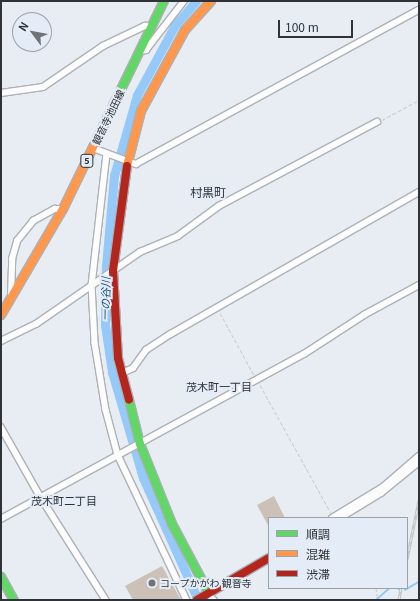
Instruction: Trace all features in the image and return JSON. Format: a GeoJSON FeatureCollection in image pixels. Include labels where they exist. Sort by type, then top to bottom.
{"type":"FeatureCollection","features":[{"type":"Feature","properties":{"kind":"street","name":"観音寺池田線"},"geometry":{"type":"LineString","coordinates":[[1,315],[63,209],[164,1]]}},
{"type":"Feature","properties":{"kind":"street"},"geometry":{"type":"LineString","coordinates":[[140,52],[146,50],[184,1]]}},
{"type":"Feature","properties":{"kind":"street"},"geometry":{"type":"LineString","coordinates":[[210,595],[172,524],[140,444],[122,373],[114,316],[113,272],[127,163],[141,111],[185,30],[211,1]]}},
{"type":"Feature","properties":{"kind":"street"},"geometry":{"type":"LineString","coordinates":[[93,148],[127,163],[136,164],[181,141],[419,10]]}},
{"type":"Feature","properties":{"kind":"street"},"geometry":{"type":"LineString","coordinates":[[1,93],[43,87],[103,46],[145,26],[152,27]]}},
{"type":"Feature","properties":{"kind":"street"},"geometry":{"type":"LineString","coordinates":[[1,341],[36,324],[148,248],[178,236],[219,206],[378,122]]}},
{"type":"Feature","properties":{"kind":"street"},"geometry":{"type":"LineString","coordinates":[[107,154],[92,285],[95,343],[106,410],[118,455],[187,600]]}},
{"type":"Feature","properties":{"kind":"street"},"geometry":{"type":"LineString","coordinates":[[122,373],[133,368],[146,350],[218,309],[249,287],[419,192]]}},
{"type":"Feature","properties":{"kind":"street"},"geometry":{"type":"LineString","coordinates":[[11,298],[12,259],[17,241],[33,221],[54,209],[63,209]]}},
{"type":"Feature","properties":{"kind":"street"},"geometry":{"type":"LineString","coordinates":[[1,519],[40,496],[140,444],[257,380],[419,285]]}},
{"type":"Feature","properties":{"kind":"street"},"geometry":{"type":"LineString","coordinates":[[1,427],[40,496],[106,600]]}},
{"type":"Feature","properties":{"kind":"street"},"geometry":{"type":"LineString","coordinates":[[332,517],[382,487],[419,456]]}},
{"type":"Feature","properties":{"kind":"street"},"geometry":{"type":"LineString","coordinates":[[342,517],[381,494],[419,462]]}},
{"type":"Feature","properties":{"kind":"street"},"geometry":{"type":"LineString","coordinates":[[197,600],[210,595],[268,559]]}},
{"type":"Feature","properties":{"kind":"street"},"geometry":{"type":"LineString","coordinates":[[1,577],[14,600]]}},
{"type":"Feature","properties":{"kind":"path"},"geometry":{"type":"LineString","coordinates":[[378,122],[419,100]]}},
{"type":"Feature","properties":{"kind":"path"},"geometry":{"type":"LineString","coordinates":[[218,309],[332,517]]}},
{"type":"Feature","properties":{"kind":"path"},"geometry":{"type":"LineString","coordinates":[[376,589],[379,595],[378,600]]}},
{"type":"Feature","properties":{"kind":"building"},"geometry":{"type":"Polygon","coordinates":[[[274,496],[284,517],[268,517],[268,525],[257,505],[274,496]]]}},
{"type":"Feature","properties":{"kind":"building","name":"コープかがわ 観音寺"},"geometry":{"type":"Polygon","coordinates":[[[162,566],[181,600],[133,600],[125,586],[162,566]]]}},
{"type":"Feature","properties":{"kind":"waterway","name":"一の谷川"},"geometry":{"type":"LineString","coordinates":[[196,1],[175,25],[137,95],[114,176],[106,265],[105,325],[112,372],[143,478],[198,600]]}},
{"type":"Feature","properties":{"kind":"waterway"},"geometry":{"type":"LineString","coordinates":[[408,588],[419,582]]}},
{"type":"Feature","properties":{"kind":"waterway"},"geometry":{"type":"LineString","coordinates":[[376,600],[389,589]]}},
{"type":"Feature","properties":{"kind":"railway"},"geometry":{"type":"LineString","coordinates":[[408,554],[419,500]]}},
{"type":"Feature","properties":{"kind":"railway"},"geometry":{"type":"LineString","coordinates":[[399,600],[401,589]]}},
{"type":"Feature","properties":{"kind":"traffic: fast"},"geometry":{"type":"LineString","coordinates":[[111,110],[164,1]]}},
{"type":"Feature","properties":{"kind":"traffic: fast"},"geometry":{"type":"LineString","coordinates":[[129,400],[140,444],[172,524],[206,588]]}},
{"type":"Feature","properties":{"kind":"traffic: fast"},"geometry":{"type":"LineString","coordinates":[[1,577],[14,600]]}},
{"type":"Feature","properties":{"kind":"traffic: slow"},"geometry":{"type":"LineString","coordinates":[[127,166],[141,111],[185,30],[211,1]]}},
{"type":"Feature","properties":{"kind":"traffic: slow"},"geometry":{"type":"LineString","coordinates":[[1,315],[63,209],[111,110]]}},
{"type":"Feature","properties":{"kind":"traffic: jam"},"geometry":{"type":"LineString","coordinates":[[127,166],[113,271],[118,358],[129,400]]}},
{"type":"Feature","properties":{"kind":"traffic: jam"},"geometry":{"type":"LineString","coordinates":[[197,600],[268,559]]}},
{"type":"Feature","properties":{"kind":"place","name":"コープかがわ 観音寺"},"geometry":{"type":"Point","coordinates":[152,583]}},
{"type":"Feature","properties":{"kind":"district","name":"村黒町"},"geometry":{"type":"Point","coordinates":[208,192]}},
{"type":"Feature","properties":{"kind":"district","name":"茂木町一丁目"},"geometry":{"type":"Point","coordinates":[219,386]}},
{"type":"Feature","properties":{"kind":"district","name":"茂木町二丁目"},"geometry":{"type":"Point","coordinates":[64,500]}}]}
